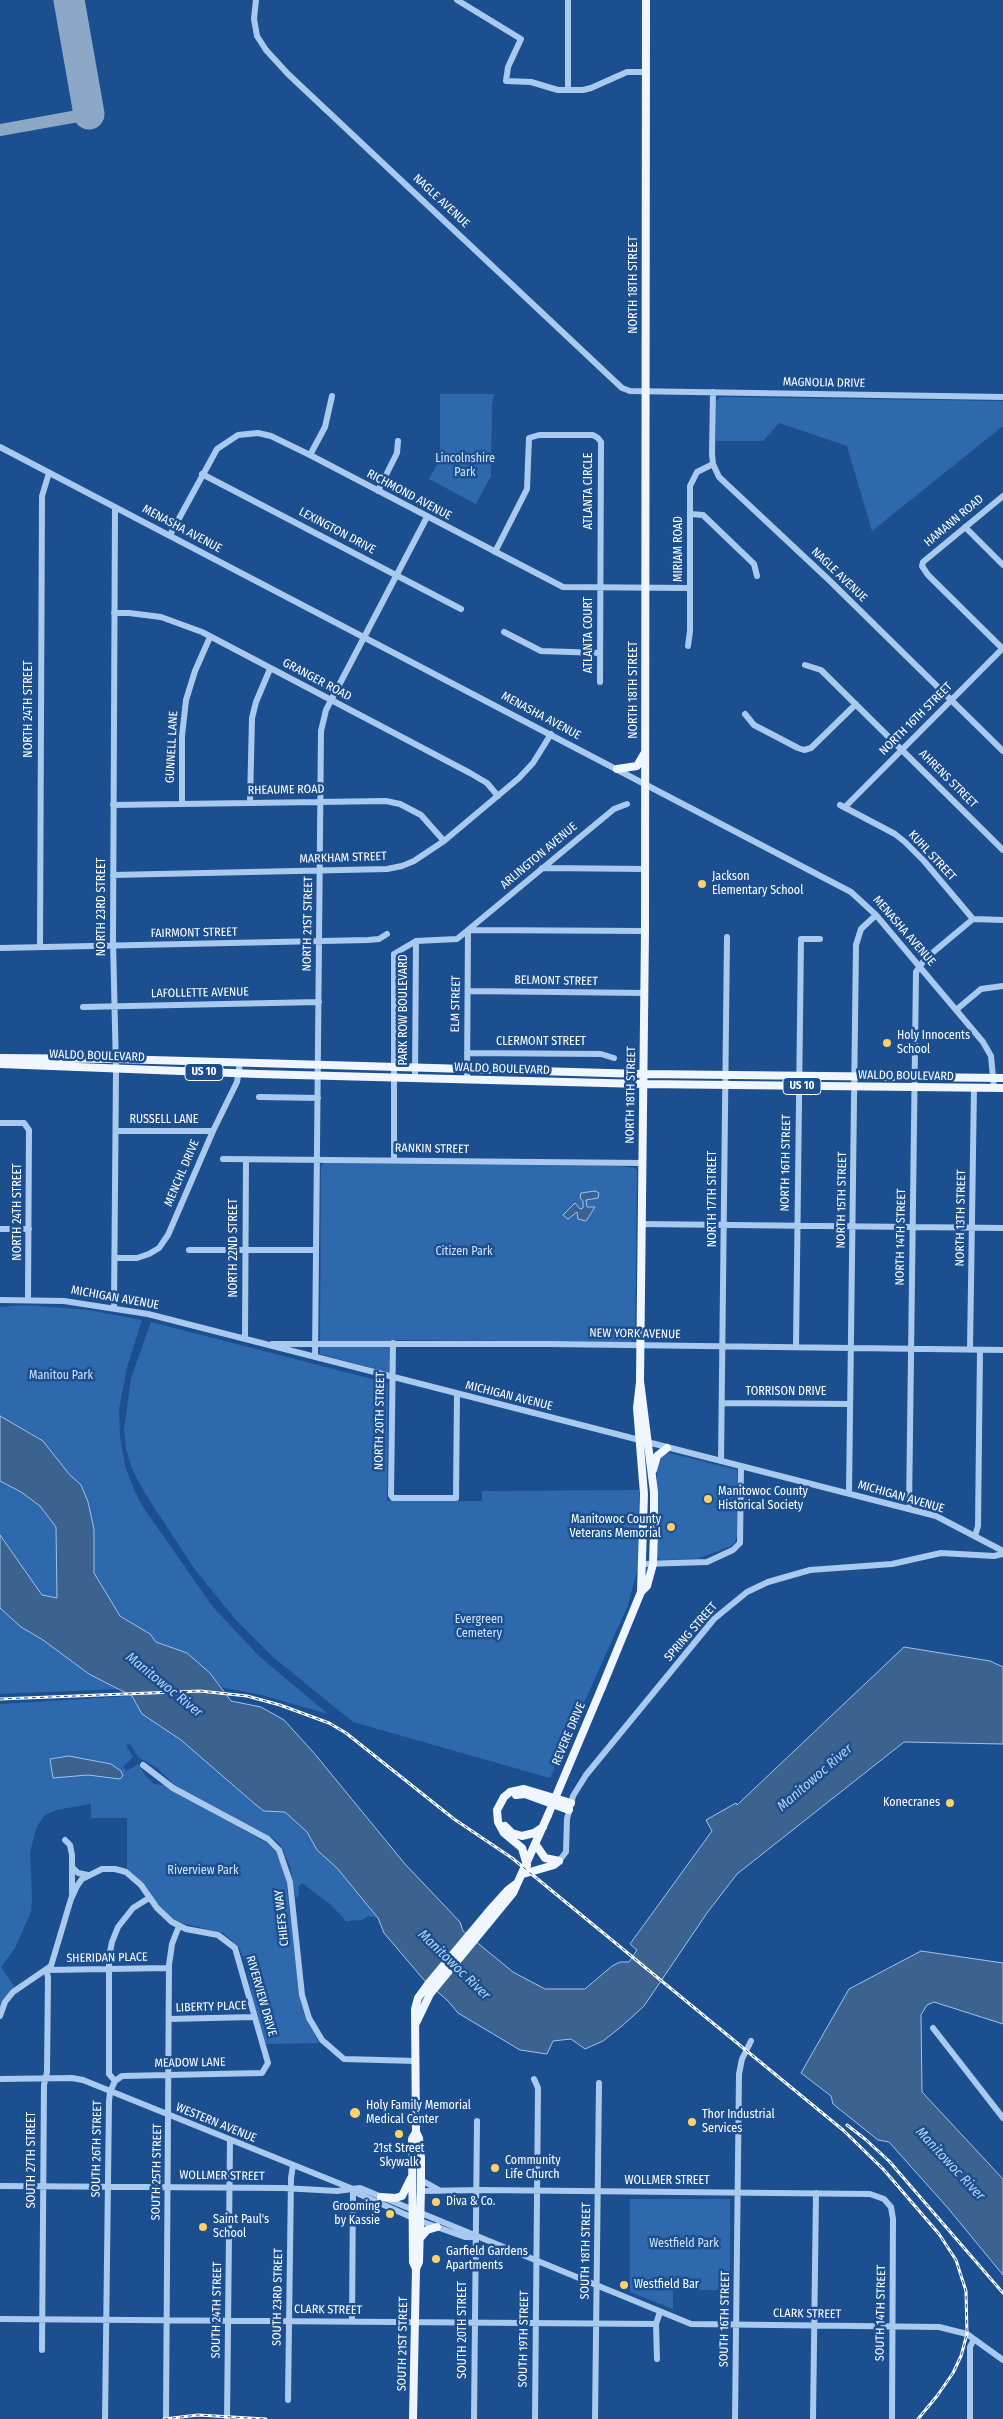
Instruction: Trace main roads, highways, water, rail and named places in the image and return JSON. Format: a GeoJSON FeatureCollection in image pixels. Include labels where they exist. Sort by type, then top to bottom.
{"type":"FeatureCollection","features":[{"type":"Feature","properties":{"kind":"main road","name":"NORTH 18TH STREET"},"geometry":{"type":"LineString","coordinates":[[643,1564],[644,1494],[637,1408],[640,1380],[645,931],[646,0]]}},
{"type":"Feature","properties":{"kind":"main road"},"geometry":{"type":"LineString","coordinates":[[617,768],[636,766],[645,753]]}},
{"type":"Feature","properties":{"kind":"main road","name":"WALDO BOULEVARD"},"geometry":{"type":"LineString","coordinates":[[0,1058],[116,1059],[643,1074],[1003,1078]]}},
{"type":"Feature","properties":{"kind":"main road","name":"WALDO BOULEVARD"},"geometry":{"type":"LineString","coordinates":[[0,1064],[239,1073],[643,1084],[1003,1088]]}},
{"type":"Feature","properties":{"kind":"main road","name":"NORTH 18TH STREET"},"geometry":{"type":"LineString","coordinates":[[640,1380],[652,1476],[654,1506],[653,1564]]}},
{"type":"Feature","properties":{"kind":"main road"},"geometry":{"type":"LineString","coordinates":[[652,1476],[657,1456],[668,1448]]}},
{"type":"Feature","properties":{"kind":"main road","name":"REVERE DRIVE"},"geometry":{"type":"LineString","coordinates":[[472,1936],[514,1894],[516,1884],[523,1874],[536,1845],[641,1592],[643,1564]]}},
{"type":"Feature","properties":{"kind":"main road","name":"REVERE DRIVE"},"geometry":{"type":"LineString","coordinates":[[641,1592],[647,1586],[653,1564]]}},
{"type":"Feature","properties":{"kind":"main road"},"geometry":{"type":"LineString","coordinates":[[527,1865],[522,1848],[504,1833],[498,1822],[497,1810],[504,1797],[510,1792],[524,1789],[570,1806],[525,1794],[512,1796],[503,1806],[502,1822],[512,1833],[518,1836],[528,1835],[543,1827]]}},
{"type":"Feature","properties":{"kind":"main road"},"geometry":{"type":"LineString","coordinates":[[523,1874],[554,1865],[559,1861],[543,1857],[536,1845]]}},
{"type":"Feature","properties":{"kind":"main road","name":"SOUTH 21ST STREET"},"geometry":{"type":"LineString","coordinates":[[416,2268],[413,2262],[416,2215],[421,2192],[421,2180],[419,2138],[416,2132],[416,2024],[431,1987],[472,1936]]}},
{"type":"Feature","properties":{"kind":"main road","name":"SOUTH 21ST STREET"},"geometry":{"type":"LineString","coordinates":[[413,2419],[416,2268],[419,2262],[420,2238],[413,2179],[412,2139],[416,2132]]}},
{"type":"Feature","properties":{"kind":"main road"},"geometry":{"type":"LineString","coordinates":[[382,2197],[395,2198],[402,2196],[406,2191],[408,2181],[413,2179],[421,2192]]}},
{"type":"Feature","properties":{"kind":"main road"},"geometry":{"type":"LineString","coordinates":[[420,2238],[427,2230],[436,2227]]}},
{"type":"Feature","properties":{"kind":"water"},"geometry":{"type":"Polygon","coordinates":[[[595,1191],[599,1193],[598,1198],[586,1200],[587,1207],[595,1207],[586,1221],[578,1219],[577,1212],[568,1219],[563,1215],[575,1203],[580,1209],[583,1208],[583,1201],[580,1198],[581,1193],[595,1191]]]}},
{"type":"Feature","properties":{"kind":"water","name":"Manitowoc River"},"geometry":{"type":"Polygon","coordinates":[[[0,1416],[43,1441],[69,1474],[81,1485],[88,1502],[94,1529],[94,1573],[120,1616],[150,1634],[156,1642],[187,1653],[210,1673],[231,1701],[261,1707],[284,1720],[314,1753],[405,1864],[460,1922],[463,1931],[513,1972],[545,1989],[585,1989],[612,1966],[620,1962],[629,1962],[637,1950],[630,1944],[712,1831],[706,1820],[736,1803],[737,1805],[904,1647],[990,1661],[1003,1667],[1003,1744],[904,1742],[737,1874],[707,1913],[644,2006],[622,2026],[603,2041],[585,2049],[571,2039],[553,2041],[547,2054],[520,2050],[458,2013],[448,2001],[424,1980],[384,1933],[378,1918],[337,1868],[317,1850],[307,1832],[285,1812],[264,1811],[181,1740],[142,1714],[132,1696],[89,1674],[43,1640],[21,1627],[0,1608],[0,1535],[42,1595],[57,1598],[56,1527],[40,1506],[21,1492],[0,1481],[0,1416]]]}},
{"type":"Feature","properties":{"kind":"water"},"geometry":{"type":"Polygon","coordinates":[[[69,1756],[111,1764],[121,1771],[123,1776],[120,1779],[88,1775],[53,1778],[50,1759],[69,1756]]]}},
{"type":"Feature","properties":{"kind":"water","name":"Manitowoc River"},"geometry":{"type":"Polygon","coordinates":[[[921,1951],[1003,1963],[1003,2024],[934,2002],[927,2005],[921,2015],[922,2092],[1003,2179],[1003,2275],[947,2207],[889,2142],[878,2140],[833,2104],[831,2096],[801,2073],[849,1989],[921,1951]]]}},
{"type":"Feature","properties":{"kind":"railway"},"geometry":{"type":"LineString","coordinates":[[0,1699],[200,1691],[247,1696],[280,1705],[329,1723],[346,1733],[454,1819],[512,1858],[843,2130],[884,2170],[939,2234],[956,2260],[966,2291],[967,2334],[961,2356],[953,2373],[918,2419]]}},
{"type":"Feature","properties":{"kind":"railway"},"geometry":{"type":"LineString","coordinates":[[847,2125],[889,2161],[1003,2293]]}},
{"type":"Feature","properties":{"kind":"railway"},"geometry":{"type":"LineString","coordinates":[[164,2419],[198,2415],[266,2419]]}},
{"type":"Feature","properties":{"kind":"place","name":"Jackson Elementary School"},"geometry":{"type":"Point","coordinates":[702,884]}},
{"type":"Feature","properties":{"kind":"place","name":"Holy Innocents School"},"geometry":{"type":"Point","coordinates":[887,1043]}},
{"type":"Feature","properties":{"kind":"place","name":"Manitowoc County Historical Society"},"geometry":{"type":"Point","coordinates":[708,1499]}},
{"type":"Feature","properties":{"kind":"place","name":"Manitowoc County Veterans Memorial"},"geometry":{"type":"Point","coordinates":[671,1527]}},
{"type":"Feature","properties":{"kind":"place","name":"Konecranes"},"geometry":{"type":"Point","coordinates":[950,1803]}},
{"type":"Feature","properties":{"kind":"place","name":"Holy Family Memorial Medical Center"},"geometry":{"type":"Point","coordinates":[355,2113]}},
{"type":"Feature","properties":{"kind":"place","name":"Thor Industrial Services"},"geometry":{"type":"Point","coordinates":[692,2122]}},
{"type":"Feature","properties":{"kind":"place","name":"21st Street Skywalk"},"geometry":{"type":"Point","coordinates":[399,2134]}},
{"type":"Feature","properties":{"kind":"place","name":"Community Life Church"},"geometry":{"type":"Point","coordinates":[495,2168]}},
{"type":"Feature","properties":{"kind":"place","name":"Diva & Co."},"geometry":{"type":"Point","coordinates":[436,2202]}},
{"type":"Feature","properties":{"kind":"place","name":"Grooming by Kassie"},"geometry":{"type":"Point","coordinates":[390,2214]}},
{"type":"Feature","properties":{"kind":"place","name":"Saint Paul's School"},"geometry":{"type":"Point","coordinates":[203,2227]}},
{"type":"Feature","properties":{"kind":"place","name":"Garfield Gardens Apartments"},"geometry":{"type":"Point","coordinates":[436,2259]}},
{"type":"Feature","properties":{"kind":"place","name":"Westfield Bar"},"geometry":{"type":"Point","coordinates":[624,2285]}},
{"type":"Feature","properties":{"kind":"park label","name":"Lincolnshire Park"},"geometry":{"type":"Point","coordinates":[465,466]}},
{"type":"Feature","properties":{"kind":"park label","name":"Citizen Park"},"geometry":{"type":"Point","coordinates":[464,1252]}},
{"type":"Feature","properties":{"kind":"park label","name":"Manitou Park"},"geometry":{"type":"Point","coordinates":[61,1376]}},
{"type":"Feature","properties":{"kind":"park label","name":"Evergreen Cemetery"},"geometry":{"type":"Point","coordinates":[479,1627]}},
{"type":"Feature","properties":{"kind":"park label","name":"Riverview Park"},"geometry":{"type":"Point","coordinates":[203,1871]}},
{"type":"Feature","properties":{"kind":"park label","name":"Westfield Park"},"geometry":{"type":"Point","coordinates":[684,2244]}}]}
